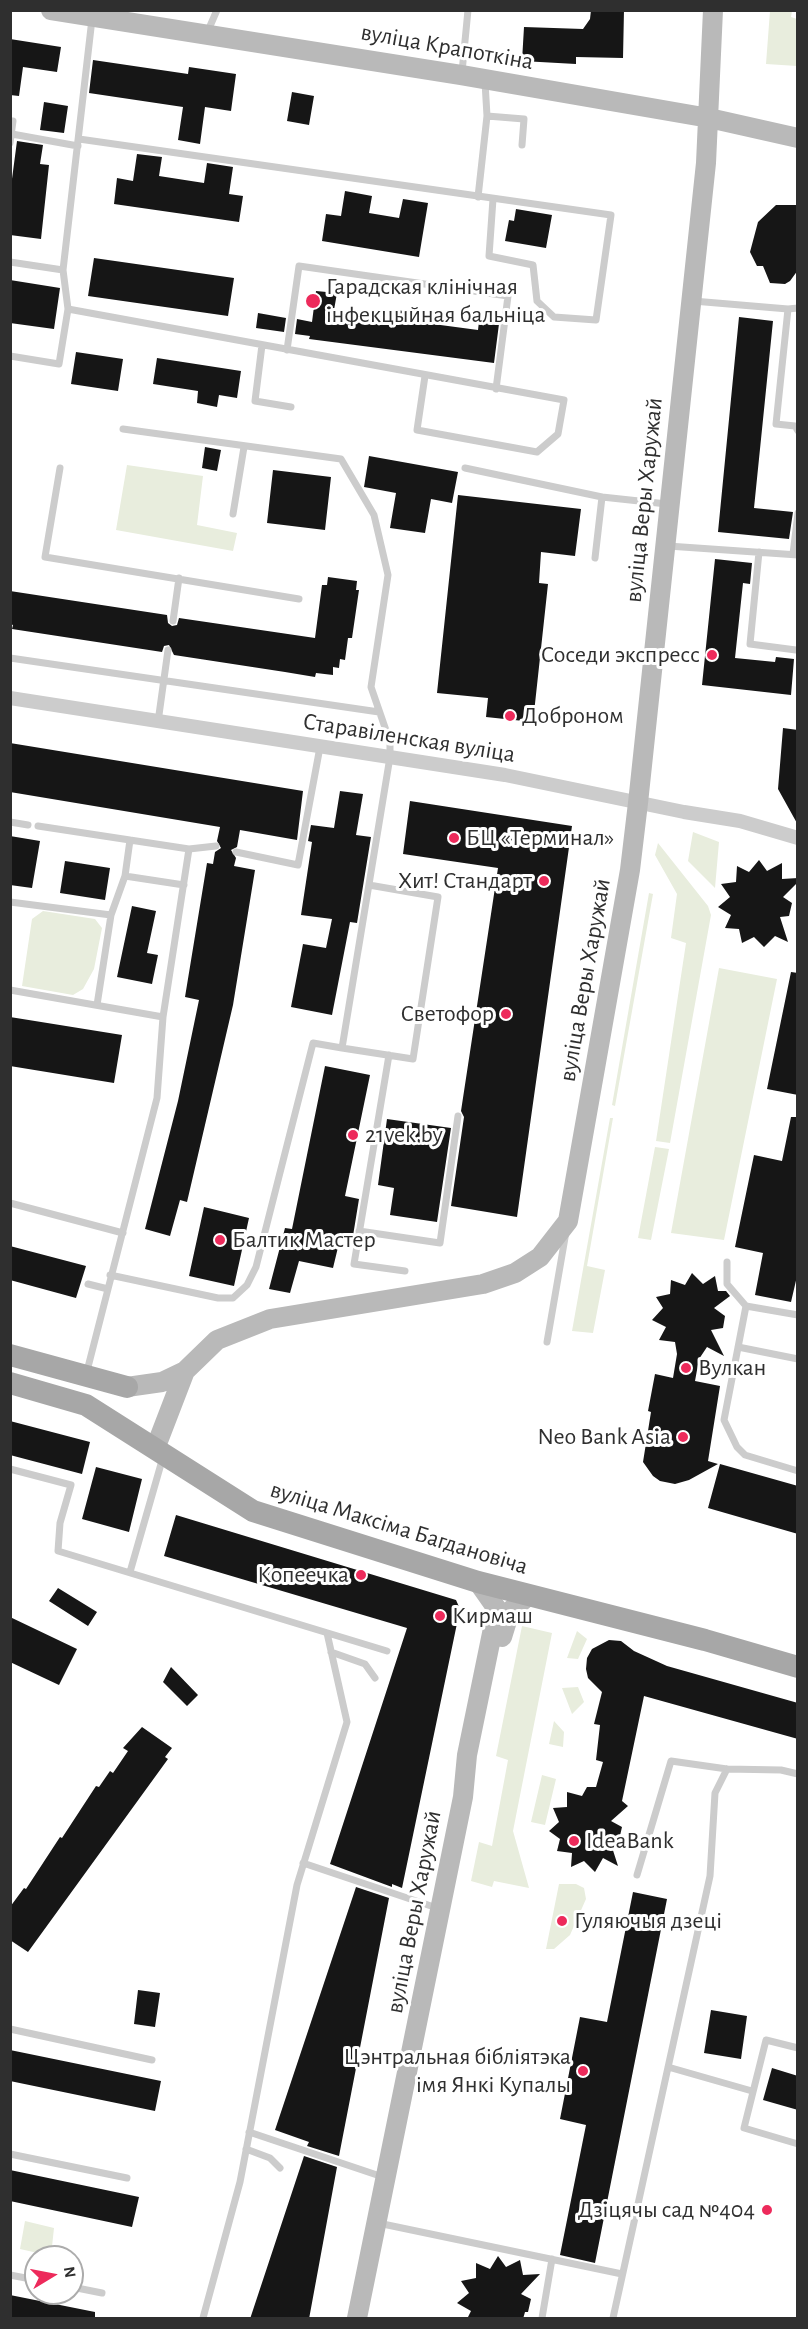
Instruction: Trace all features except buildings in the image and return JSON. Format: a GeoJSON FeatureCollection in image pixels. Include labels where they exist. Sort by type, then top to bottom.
{"type":"FeatureCollection","features":[{"type":"Feature","properties":{"kind":"main road","name":"вуліца Крапоткіна"},"geometry":{"type":"LineString","coordinates":[[51,10],[137,21],[485,79],[709,118],[798,138]]}},
{"type":"Feature","properties":{"kind":"main road","name":"вуліца Веры Харужай"},"geometry":{"type":"LineString","coordinates":[[127,1387],[162,1382],[185,1371],[217,1340],[270,1319],[483,1284],[515,1273],[540,1257],[568,1221],[630,870],[709,118],[713,10]]}},
{"type":"Feature","properties":{"kind":"main road"},"geometry":{"type":"LineString","coordinates":[[10,1355],[127,1387]]}},
{"type":"Feature","properties":{"kind":"main road"},"geometry":{"type":"LineString","coordinates":[[160,1452],[185,1371]]}},
{"type":"Feature","properties":{"kind":"main road","name":"вуліца Максіма Багдановіча"},"geometry":{"type":"LineString","coordinates":[[10,1383],[86,1405],[253,1511],[478,1582],[705,1640],[798,1667]]}},
{"type":"Feature","properties":{"kind":"main road","name":"вуліца Веры Харужай"},"geometry":{"type":"LineString","coordinates":[[464,1797],[467,1755],[497,1609],[478,1582]]}},
{"type":"Feature","properties":{"kind":"main road","name":"вуліца Веры Харужай"},"geometry":{"type":"LineString","coordinates":[[357,2319],[464,1797],[477,1755],[505,1624],[510,1611],[528,1596]]}},
{"type":"Feature","properties":{"kind":"street","name":"Старавіленская вуліца"},"geometry":{"type":"LineString","coordinates":[[10,698],[505,775],[638,803],[740,821],[798,838]]}},
{"type":"Feature","properties":{"kind":"lane"},"geometry":{"type":"LineString","coordinates":[[207,34],[217,10]]}},
{"type":"Feature","properties":{"kind":"lane"},"geometry":{"type":"LineString","coordinates":[[461,75],[468,10]]}},
{"type":"Feature","properties":{"kind":"lane"},"geometry":{"type":"LineString","coordinates":[[10,356],[59,364],[68,309],[63,270],[92,17]]}},
{"type":"Feature","properties":{"kind":"lane"},"geometry":{"type":"LineString","coordinates":[[478,196],[487,116],[485,79]]}},
{"type":"Feature","properties":{"kind":"lane"},"geometry":{"type":"LineString","coordinates":[[487,116],[524,119],[522,145]]}},
{"type":"Feature","properties":{"kind":"lane"},"geometry":{"type":"LineString","coordinates":[[10,121],[13,121],[10,143]]}},
{"type":"Feature","properties":{"kind":"lane"},"geometry":{"type":"LineString","coordinates":[[12,134],[478,196],[611,215],[596,320],[554,317],[537,302],[533,265],[489,256],[493,199]]}},
{"type":"Feature","properties":{"kind":"lane"},"geometry":{"type":"LineString","coordinates":[[10,261],[63,270]]}},
{"type":"Feature","properties":{"kind":"lane"},"geometry":{"type":"LineString","coordinates":[[287,350],[299,266],[508,296],[496,389]]}},
{"type":"Feature","properties":{"kind":"lane"},"geometry":{"type":"LineString","coordinates":[[690,300],[798,308]]}},
{"type":"Feature","properties":{"kind":"lane"},"geometry":{"type":"LineString","coordinates":[[68,309],[564,400],[558,434],[537,452],[417,430],[425,376]]}},
{"type":"Feature","properties":{"kind":"lane"},"geometry":{"type":"LineString","coordinates":[[788,309],[776,424],[795,426],[798,431]]}},
{"type":"Feature","properties":{"kind":"lane"},"geometry":{"type":"LineString","coordinates":[[262,345],[255,401],[291,407]]}},
{"type":"Feature","properties":{"kind":"lane"},"geometry":{"type":"LineString","coordinates":[[123,429],[340,459],[374,515],[388,575],[371,687],[390,742],[390,757],[342,1048]]}},
{"type":"Feature","properties":{"kind":"lane"},"geometry":{"type":"LineString","coordinates":[[233,514],[244,447]]}},
{"type":"Feature","properties":{"kind":"lane"},"geometry":{"type":"LineString","coordinates":[[60,468],[45,557],[300,599]]}},
{"type":"Feature","properties":{"kind":"lane"},"geometry":{"type":"LineString","coordinates":[[465,468],[602,497],[669,504]]}},
{"type":"Feature","properties":{"kind":"lane"},"geometry":{"type":"LineString","coordinates":[[595,558],[602,497]]}},
{"type":"Feature","properties":{"kind":"lane"},"geometry":{"type":"LineString","coordinates":[[665,545],[796,554],[798,513]]}},
{"type":"Feature","properties":{"kind":"lane"},"geometry":{"type":"LineString","coordinates":[[759,552],[750,644],[796,650]]}},
{"type":"Feature","properties":{"kind":"lane"},"geometry":{"type":"LineString","coordinates":[[173,621],[179,578]]}},
{"type":"Feature","properties":{"kind":"lane"},"geometry":{"type":"LineString","coordinates":[[158,722],[168,650]]}},
{"type":"Feature","properties":{"kind":"lane"},"geometry":{"type":"LineString","coordinates":[[10,658],[379,711]]}},
{"type":"Feature","properties":{"kind":"lane"},"geometry":{"type":"LineString","coordinates":[[236,852],[298,865],[320,747]]}},
{"type":"Feature","properties":{"kind":"lane"},"geometry":{"type":"LineString","coordinates":[[10,822],[28,825]]}},
{"type":"Feature","properties":{"kind":"lane"},"geometry":{"type":"LineString","coordinates":[[38,826],[189,849],[216,846]]}},
{"type":"Feature","properties":{"kind":"lane"},"geometry":{"type":"LineString","coordinates":[[97,1005],[111,915],[124,876],[130,840]]}},
{"type":"Feature","properties":{"kind":"lane"},"geometry":{"type":"LineString","coordinates":[[86,1377],[110,1275],[157,1098],[163,1017],[189,849]]}},
{"type":"Feature","properties":{"kind":"lane"},"geometry":{"type":"LineString","coordinates":[[124,876],[184,885]]}},
{"type":"Feature","properties":{"kind":"lane"},"geometry":{"type":"LineString","coordinates":[[110,1275],[218,1298],[233,1298],[247,1285],[256,1267],[313,1043],[413,1059],[438,897],[369,885]]}},
{"type":"Feature","properties":{"kind":"lane"},"geometry":{"type":"LineString","coordinates":[[10,902],[111,915]]}},
{"type":"Feature","properties":{"kind":"lane"},"geometry":{"type":"LineString","coordinates":[[10,990],[163,1017]]}},
{"type":"Feature","properties":{"kind":"lane"},"geometry":{"type":"LineString","coordinates":[[389,1056],[354,1264],[405,1271]]}},
{"type":"Feature","properties":{"kind":"lane"},"geometry":{"type":"LineString","coordinates":[[359,1231],[440,1243],[458,1116]]}},
{"type":"Feature","properties":{"kind":"lane"},"geometry":{"type":"LineString","coordinates":[[10,1203],[123,1233]]}},
{"type":"Feature","properties":{"kind":"lane"},"geometry":{"type":"LineString","coordinates":[[547,1342],[568,1221]]}},
{"type":"Feature","properties":{"kind":"lane"},"geometry":{"type":"LineString","coordinates":[[728,1262],[727,1284],[746,1306],[798,1315]]}},
{"type":"Feature","properties":{"kind":"lane"},"geometry":{"type":"LineString","coordinates":[[88,1284],[108,1289]]}},
{"type":"Feature","properties":{"kind":"lane"},"geometry":{"type":"LineString","coordinates":[[746,1306],[724,1420],[737,1447],[745,1455],[798,1471]]}},
{"type":"Feature","properties":{"kind":"lane"},"geometry":{"type":"LineString","coordinates":[[738,1347],[798,1359]]}},
{"type":"Feature","properties":{"kind":"lane"},"geometry":{"type":"LineString","coordinates":[[130,1572],[160,1452]]}},
{"type":"Feature","properties":{"kind":"lane"},"geometry":{"type":"LineString","coordinates":[[10,1469],[71,1485],[60,1523],[58,1551],[387,1651]]}},
{"type":"Feature","properties":{"kind":"lane"},"geometry":{"type":"LineString","coordinates":[[202,2319],[240,2182],[303,1863],[347,1722],[327,1633]]}},
{"type":"Feature","properties":{"kind":"lane"},"geometry":{"type":"LineString","coordinates":[[331,1652],[365,1664],[375,1678]]}},
{"type":"Feature","properties":{"kind":"lane"},"geometry":{"type":"LineString","coordinates":[[637,1875],[671,1761],[727,1769],[782,1770],[798,1774]]}},
{"type":"Feature","properties":{"kind":"lane"},"geometry":{"type":"LineString","coordinates":[[613,2319],[710,1876],[715,1793],[727,1769]]}},
{"type":"Feature","properties":{"kind":"lane"},"geometry":{"type":"LineString","coordinates":[[303,1863],[441,1909]]}},
{"type":"Feature","properties":{"kind":"lane"},"geometry":{"type":"LineString","coordinates":[[10,2029],[152,2060]]}},
{"type":"Feature","properties":{"kind":"lane"},"geometry":{"type":"LineString","coordinates":[[798,2048],[766,2040],[744,2128],[798,2144]]}},
{"type":"Feature","properties":{"kind":"lane"},"geometry":{"type":"LineString","coordinates":[[668,2067],[752,2091]]}},
{"type":"Feature","properties":{"kind":"lane"},"geometry":{"type":"LineString","coordinates":[[249,2132],[387,2178]]}},
{"type":"Feature","properties":{"kind":"lane"},"geometry":{"type":"LineString","coordinates":[[246,2149],[270,2158],[280,2168]]}},
{"type":"Feature","properties":{"kind":"lane"},"geometry":{"type":"LineString","coordinates":[[10,2154],[128,2178]]}},
{"type":"Feature","properties":{"kind":"lane"},"geometry":{"type":"LineString","coordinates":[[376,2222],[622,2274]]}},
{"type":"Feature","properties":{"kind":"lane"},"geometry":{"type":"LineString","coordinates":[[542,2319],[552,2259]]}},
{"type":"Feature","properties":{"kind":"lane"},"geometry":{"type":"LineString","coordinates":[[84,2289],[102,2293]]}},
{"type":"Feature","properties":{"kind":"green space"},"geometry":{"type":"Polygon","coordinates":[[[770,11],[792,11],[791,17],[797,19],[797,66],[766,64],[770,11]]]}},
{"type":"Feature","properties":{"kind":"green space"},"geometry":{"type":"Polygon","coordinates":[[[127,465],[203,476],[197,525],[237,533],[233,551],[116,530],[127,465]]]}},
{"type":"Feature","properties":{"kind":"green space"},"geometry":{"type":"Polygon","coordinates":[[[693,832],[719,842],[715,888],[688,861],[693,832]]]}},
{"type":"Feature","properties":{"kind":"green space"},"geometry":{"type":"Polygon","coordinates":[[[658,843],[708,906],[711,915],[670,1143],[656,1141],[686,943],[671,938],[677,894],[655,855],[658,843]]]}},
{"type":"Feature","properties":{"kind":"green space"},"geometry":{"type":"Polygon","coordinates":[[[649,893],[653,894],[615,1106],[612,1105],[649,893]]]}},
{"type":"Feature","properties":{"kind":"green space"},"geometry":{"type":"Polygon","coordinates":[[[43,911],[95,919],[102,928],[94,969],[83,989],[73,995],[22,986],[32,919],[43,911]]]}},
{"type":"Feature","properties":{"kind":"green space"},"geometry":{"type":"Polygon","coordinates":[[[719,968],[777,979],[724,1240],[671,1233],[719,968]]]}},
{"type":"Feature","properties":{"kind":"green space"},"geometry":{"type":"Polygon","coordinates":[[[610,1118],[613,1118],[587,1266],[605,1270],[593,1333],[572,1331],[610,1118]]]}},
{"type":"Feature","properties":{"kind":"green space"},"geometry":{"type":"Polygon","coordinates":[[[655,1147],[669,1149],[651,1240],[638,1238],[655,1147]]]}},
{"type":"Feature","properties":{"kind":"green space"},"geometry":{"type":"Polygon","coordinates":[[[522,1626],[552,1633],[513,1831],[529,1888],[494,1881],[492,1887],[471,1881],[479,1842],[492,1846],[508,1760],[496,1756],[522,1626]]]}},
{"type":"Feature","properties":{"kind":"green space"},"geometry":{"type":"Polygon","coordinates":[[[577,1631],[587,1639],[578,1659],[567,1658],[577,1631]]]}},
{"type":"Feature","properties":{"kind":"green space"},"geometry":{"type":"Polygon","coordinates":[[[578,1687],[584,1702],[572,1714],[562,1688],[578,1687]]]}},
{"type":"Feature","properties":{"kind":"green space"},"geometry":{"type":"Polygon","coordinates":[[[554,1721],[564,1732],[563,1747],[549,1744],[554,1721]]]}},
{"type":"Feature","properties":{"kind":"green space"},"geometry":{"type":"Polygon","coordinates":[[[542,1775],[556,1779],[545,1825],[531,1822],[542,1775]]]}},
{"type":"Feature","properties":{"kind":"green space"},"geometry":{"type":"Polygon","coordinates":[[[559,1884],[576,1884],[584,1888],[586,1899],[570,1935],[554,1949],[546,1949],[559,1884]]]}},
{"type":"Feature","properties":{"kind":"green space"},"geometry":{"type":"Polygon","coordinates":[[[25,2221],[54,2228],[52,2245],[24,2245],[24,2250],[20,2249],[25,2221]]]}},
{"type":"Feature","properties":{"kind":"place","name":"Гарадская клінічная інфекцыйная бальніца"},"geometry":{"type":"Point","coordinates":[313,301]}},
{"type":"Feature","properties":{"kind":"place","name":"Соседи экспресс"},"geometry":{"type":"Point","coordinates":[712,655]}},
{"type":"Feature","properties":{"kind":"place","name":"Доброном"},"geometry":{"type":"Point","coordinates":[510,716]}},
{"type":"Feature","properties":{"kind":"place","name":"БЦ «Терминал»"},"geometry":{"type":"Point","coordinates":[454,838]}},
{"type":"Feature","properties":{"kind":"place","name":"Хит! Стандарт"},"geometry":{"type":"Point","coordinates":[544,881]}},
{"type":"Feature","properties":{"kind":"place","name":"Светофор"},"geometry":{"type":"Point","coordinates":[506,1014]}},
{"type":"Feature","properties":{"kind":"place","name":"21vek.by"},"geometry":{"type":"Point","coordinates":[353,1135]}},
{"type":"Feature","properties":{"kind":"place","name":"Балтик Мастер"},"geometry":{"type":"Point","coordinates":[220,1240]}},
{"type":"Feature","properties":{"kind":"place","name":"Вулкан"},"geometry":{"type":"Point","coordinates":[686,1368]}},
{"type":"Feature","properties":{"kind":"place","name":"Neo Bank Asia"},"geometry":{"type":"Point","coordinates":[683,1437]}},
{"type":"Feature","properties":{"kind":"place","name":"Копеечка"},"geometry":{"type":"Point","coordinates":[361,1575]}},
{"type":"Feature","properties":{"kind":"place","name":"Кирмаш"},"geometry":{"type":"Point","coordinates":[440,1616]}},
{"type":"Feature","properties":{"kind":"place","name":"IdeaBank"},"geometry":{"type":"Point","coordinates":[574,1841]}},
{"type":"Feature","properties":{"kind":"place","name":"Гуляючыя дзеці"},"geometry":{"type":"Point","coordinates":[562,1921]}},
{"type":"Feature","properties":{"kind":"place","name":"Цэнтральная бібліятэка імя Янкі Купалы"},"geometry":{"type":"Point","coordinates":[583,2071]}},
{"type":"Feature","properties":{"kind":"place","name":"Дзіцячы сад №404"},"geometry":{"type":"Point","coordinates":[767,2210]}}]}
